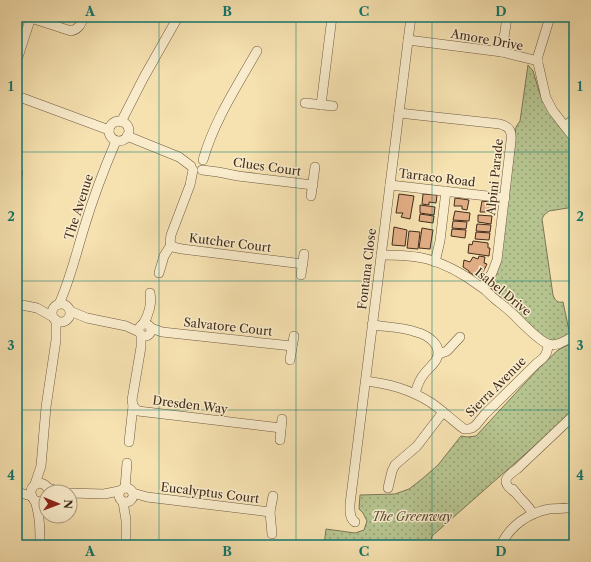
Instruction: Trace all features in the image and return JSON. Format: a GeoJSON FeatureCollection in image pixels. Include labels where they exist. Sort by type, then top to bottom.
{"type":"FeatureCollection","features":[{"type":"Feature","properties":{"kind":"street"},"geometry":{"type":"LineString","coordinates":[[17,60],[31,17],[71,31],[76,30],[80,26],[84,17]]}},
{"type":"Feature","properties":{"kind":"street"},"geometry":{"type":"LineString","coordinates":[[121,122],[144,77],[178,17]]}},
{"type":"Feature","properties":{"kind":"street"},"geometry":{"type":"LineString","coordinates":[[321,105],[332,17]]}},
{"type":"Feature","properties":{"kind":"street","name":"Fontana Close"},"geometry":{"type":"LineString","coordinates":[[355,522],[352,520],[350,514],[350,504],[411,17]]}},
{"type":"Feature","properties":{"kind":"street"},"geometry":{"type":"LineString","coordinates":[[502,52],[507,17]]}},
{"type":"Feature","properties":{"kind":"street"},"geometry":{"type":"LineString","coordinates":[[550,17],[538,61],[546,98],[574,138]]}},
{"type":"Feature","properties":{"kind":"street","name":"Amore Drive"},"geometry":{"type":"LineString","coordinates":[[408,40],[502,52],[538,61]]}},
{"type":"Feature","properties":{"kind":"street","name":"Kutcher Court"},"geometry":{"type":"LineString","coordinates":[[257,51],[224,109],[207,145],[190,185],[171,235],[170,242],[174,248],[303,264]]}},
{"type":"Feature","properties":{"kind":"street"},"geometry":{"type":"LineString","coordinates":[[17,96],[109,130]]}},
{"type":"Feature","properties":{"kind":"street"},"geometry":{"type":"LineString","coordinates":[[305,103],[333,106]]}},
{"type":"Feature","properties":{"kind":"street","name":"Alpini Parade"},"geometry":{"type":"LineString","coordinates":[[399,113],[500,124],[509,128],[512,141],[497,260],[492,273],[482,287]]}},
{"type":"Feature","properties":{"kind":"street"},"geometry":{"type":"LineString","coordinates":[[565,126],[574,119]]}},
{"type":"Feature","properties":{"kind":"street"},"geometry":{"type":"LineString","coordinates":[[116,122],[121,122],[127,126],[128,129],[127,136],[122,140],[116,141],[110,136],[109,130],[112,124],[116,122]]}},
{"type":"Feature","properties":{"kind":"street","name":"Clues Court"},"geometry":{"type":"LineString","coordinates":[[127,136],[218,172],[238,176],[313,185]]}},
{"type":"Feature","properties":{"kind":"street","name":"The Avenue"},"geometry":{"type":"LineString","coordinates":[[41,484],[46,407],[56,340],[68,283],[89,210],[116,141]]}},
{"type":"Feature","properties":{"kind":"street","name":"Clues Court"},"geometry":{"type":"LineString","coordinates":[[311,196],[315,167]]}},
{"type":"Feature","properties":{"kind":"street","name":"Tarraco Road"},"geometry":{"type":"LineString","coordinates":[[390,185],[505,198]]}},
{"type":"Feature","properties":{"kind":"street"},"geometry":{"type":"LineString","coordinates":[[435,262],[440,241],[446,191]]}},
{"type":"Feature","properties":{"kind":"street"},"geometry":{"type":"LineString","coordinates":[[159,272],[164,256],[171,245]]}},
{"type":"Feature","properties":{"kind":"street"},"geometry":{"type":"LineString","coordinates":[[301,275],[304,254]]}},
{"type":"Feature","properties":{"kind":"street","name":"Isabel Drive"},"geometry":{"type":"LineString","coordinates":[[381,255],[406,256],[425,259],[451,268],[482,287],[510,311],[547,347]]}},
{"type":"Feature","properties":{"kind":"street"},"geometry":{"type":"LineString","coordinates":[[129,442],[133,406],[132,400],[151,300],[150,293]]}},
{"type":"Feature","properties":{"kind":"street"},"geometry":{"type":"LineString","coordinates":[[17,304],[62,313]]}},
{"type":"Feature","properties":{"kind":"street","name":"Salvatore Court"},"geometry":{"type":"LineString","coordinates":[[62,313],[145,330],[292,346]]}},
{"type":"Feature","properties":{"kind":"street"},"geometry":{"type":"LineString","coordinates":[[372,325],[417,332],[436,343],[439,354],[436,361],[419,381],[415,394]]}},
{"type":"Feature","properties":{"kind":"street"},"geometry":{"type":"LineString","coordinates":[[290,360],[294,336]]}},
{"type":"Feature","properties":{"kind":"street"},"geometry":{"type":"LineString","coordinates":[[547,347],[561,343],[574,336]]}},
{"type":"Feature","properties":{"kind":"street"},"geometry":{"type":"LineString","coordinates":[[439,354],[447,351],[460,337]]}},
{"type":"Feature","properties":{"kind":"street","name":"Sierra Avenue"},"geometry":{"type":"LineString","coordinates":[[366,381],[391,385],[415,394],[430,402],[464,429],[468,429],[472,428],[537,363],[547,347]]}},
{"type":"Feature","properties":{"kind":"street","name":"Dresden Way"},"geometry":{"type":"LineString","coordinates":[[133,406],[138,410],[146,412],[281,428]]}},
{"type":"Feature","properties":{"kind":"street"},"geometry":{"type":"LineString","coordinates":[[388,488],[395,465],[417,446],[443,412]]}},
{"type":"Feature","properties":{"kind":"street"},"geometry":{"type":"LineString","coordinates":[[530,515],[523,501],[512,486],[511,480],[517,469],[574,415]]}},
{"type":"Feature","properties":{"kind":"street"},"geometry":{"type":"LineString","coordinates":[[280,440],[282,418]]}},
{"type":"Feature","properties":{"kind":"street"},"geometry":{"type":"LineString","coordinates":[[126,545],[127,463]]}},
{"type":"Feature","properties":{"kind":"street"},"geometry":{"type":"LineString","coordinates":[[17,492],[38,493]]}},
{"type":"Feature","properties":{"kind":"street"},"geometry":{"type":"LineString","coordinates":[[78,493],[126,496]]}},
{"type":"Feature","properties":{"kind":"street","name":"Eucalyptus Court"},"geometry":{"type":"LineString","coordinates":[[126,496],[147,497],[270,512]]}},
{"type":"Feature","properties":{"kind":"street","name":"Eucalyptus Court"},"geometry":{"type":"LineString","coordinates":[[272,534],[270,512],[273,496]]}},
{"type":"Feature","properties":{"kind":"street"},"geometry":{"type":"LineString","coordinates":[[501,545],[510,531],[530,515],[550,509],[572,509]]}},
{"type":"Feature","properties":{"kind":"street","name":"The Avenue"},"geometry":{"type":"LineString","coordinates":[[40,524],[40,545]]}},
{"type":"Feature","properties":{"kind":"green space"},"geometry":{"type":"Polygon","coordinates":[[[528,65],[533,71],[540,94],[546,107],[574,142],[574,207],[549,211],[542,219],[553,295],[557,301],[563,302],[570,335],[551,343],[535,331],[490,287],[500,265],[516,127],[520,121],[528,65]]]}},
{"type":"Feature","properties":{"kind":"green space","name":"The Greenway"},"geometry":{"type":"Polygon","coordinates":[[[574,342],[574,411],[432,536],[430,545],[324,545],[326,529],[355,533],[364,530],[367,521],[359,509],[360,495],[395,494],[409,489],[438,465],[461,436],[476,436],[538,369],[558,350],[574,342]]]}},
{"type":"Feature","properties":{"kind":"building"},"geometry":{"type":"Polygon","coordinates":[[[399,194],[414,196],[410,219],[401,217],[403,213],[396,213],[399,194]]]}},
{"type":"Feature","properties":{"kind":"building"},"geometry":{"type":"Polygon","coordinates":[[[423,194],[437,195],[436,203],[429,202],[429,205],[422,204],[423,194]]]}},
{"type":"Feature","properties":{"kind":"building"},"geometry":{"type":"Polygon","coordinates":[[[455,198],[469,200],[467,210],[462,209],[462,206],[454,206],[455,198]]]}},
{"type":"Feature","properties":{"kind":"building"},"geometry":{"type":"Polygon","coordinates":[[[482,201],[495,203],[494,210],[487,209],[487,212],[480,212],[482,201]]]}},
{"type":"Feature","properties":{"kind":"building"},"geometry":{"type":"Polygon","coordinates":[[[420,205],[435,207],[434,215],[420,213],[420,205]]]}},
{"type":"Feature","properties":{"kind":"building"},"geometry":{"type":"Polygon","coordinates":[[[455,211],[470,213],[469,221],[453,220],[455,211]]]}},
{"type":"Feature","properties":{"kind":"building"},"geometry":{"type":"Polygon","coordinates":[[[420,214],[434,216],[433,223],[419,221],[420,214]]]}},
{"type":"Feature","properties":{"kind":"building"},"geometry":{"type":"Polygon","coordinates":[[[478,215],[492,216],[491,224],[478,222],[478,215]]]}},
{"type":"Feature","properties":{"kind":"building"},"geometry":{"type":"Polygon","coordinates":[[[453,221],[467,222],[466,229],[452,228],[453,221]]]}},
{"type":"Feature","properties":{"kind":"building"},"geometry":{"type":"Polygon","coordinates":[[[477,224],[491,225],[490,232],[476,231],[477,224]]]}},
{"type":"Feature","properties":{"kind":"building"},"geometry":{"type":"Polygon","coordinates":[[[394,227],[407,230],[405,246],[392,245],[394,227]]]}},
{"type":"Feature","properties":{"kind":"building"},"geometry":{"type":"Polygon","coordinates":[[[422,228],[433,230],[430,249],[419,248],[422,228]]]}},
{"type":"Feature","properties":{"kind":"building"},"geometry":{"type":"Polygon","coordinates":[[[452,229],[466,230],[465,238],[451,236],[452,229]]]}},
{"type":"Feature","properties":{"kind":"building"},"geometry":{"type":"Polygon","coordinates":[[[409,231],[420,232],[418,249],[407,248],[409,231]]]}},
{"type":"Feature","properties":{"kind":"building"},"geometry":{"type":"Polygon","coordinates":[[[476,232],[490,233],[489,240],[475,239],[476,232]]]}},
{"type":"Feature","properties":{"kind":"building"},"geometry":{"type":"Polygon","coordinates":[[[473,241],[488,243],[488,248],[490,248],[489,256],[468,253],[469,244],[472,245],[473,241]]]}},
{"type":"Feature","properties":{"kind":"building"},"geometry":{"type":"Polygon","coordinates":[[[479,256],[485,257],[484,263],[487,264],[483,272],[480,271],[475,276],[463,267],[464,260],[470,262],[473,257],[478,259],[479,256]]]}}]}
